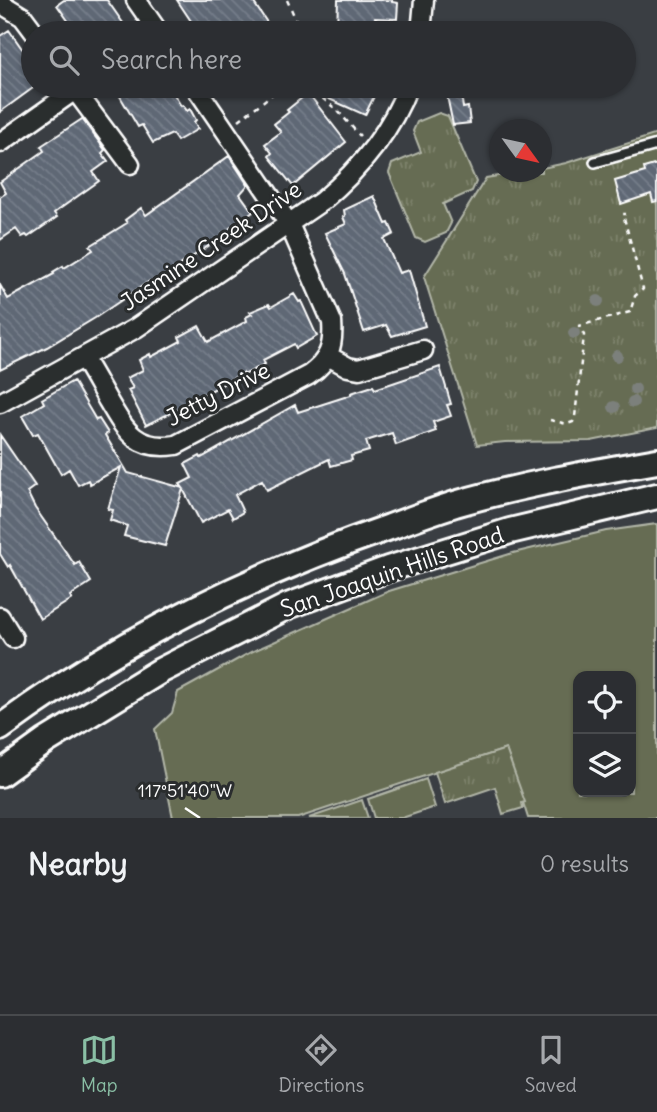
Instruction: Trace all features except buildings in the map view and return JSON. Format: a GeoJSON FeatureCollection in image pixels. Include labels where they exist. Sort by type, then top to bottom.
{"type":"FeatureCollection","features":[{"type":"Feature","properties":{"kind":"main road","name":"San Joaquin Hills Road"},"geometry":{"type":"LineString","coordinates":[[0,728],[51,690],[177,617],[328,548],[454,504],[578,475],[657,461]]}},
{"type":"Feature","properties":{"kind":"main road","name":"San Joaquin Hills Road"},"geometry":{"type":"LineString","coordinates":[[0,775],[46,741],[160,671],[288,606],[388,569],[510,531],[657,496]]}},
{"type":"Feature","properties":{"kind":"street"},"geometry":{"type":"LineString","coordinates":[[136,0],[151,21]]}},
{"type":"Feature","properties":{"kind":"street"},"geometry":{"type":"LineString","coordinates":[[422,21],[424,0]]}},
{"type":"Feature","properties":{"kind":"street"},"geometry":{"type":"LineString","coordinates":[[0,3],[26,21]]}},
{"type":"Feature","properties":{"kind":"street"},"geometry":{"type":"LineString","coordinates":[[0,144],[61,98]]}},
{"type":"Feature","properties":{"kind":"street"},"geometry":{"type":"LineString","coordinates":[[81,98],[130,164]]}},
{"type":"Feature","properties":{"kind":"street"},"geometry":{"type":"LineString","coordinates":[[203,98],[289,224],[332,322],[333,336],[328,356],[348,367],[359,369],[423,349]]}},
{"type":"Feature","properties":{"kind":"street","name":"Jasmine Creek Drive"},"geometry":{"type":"LineString","coordinates":[[0,403],[136,328],[289,224],[343,183],[375,147],[403,98]]}},
{"type":"Feature","properties":{"kind":"street","name":"Jetty Drive"},"geometry":{"type":"LineString","coordinates":[[83,358],[129,434],[150,446],[162,447],[176,445],[309,375],[319,368],[328,356]]}},
{"type":"Feature","properties":{"kind":"street"},"geometry":{"type":"LineString","coordinates":[[0,617],[13,638]]}},
{"type":"Feature","properties":{"kind":"lane"},"geometry":{"type":"LineString","coordinates":[[595,162],[657,145]]}},
{"type":"Feature","properties":{"kind":"path"},"geometry":{"type":"LineString","coordinates":[[288,0],[297,21]]}},
{"type":"Feature","properties":{"kind":"path"},"geometry":{"type":"LineString","coordinates":[[225,130],[270,98]]}},
{"type":"Feature","properties":{"kind":"path"},"geometry":{"type":"LineString","coordinates":[[322,98],[337,110],[361,137],[375,147]]}},
{"type":"Feature","properties":{"kind":"path"},"geometry":{"type":"LineString","coordinates":[[550,420],[567,424],[573,422],[575,417],[584,335],[579,327],[630,312],[635,296],[643,289],[622,214],[626,214]]}},
{"type":"Feature","properties":{"kind":"green space"},"geometry":{"type":"Polygon","coordinates":[[[439,113],[448,116],[476,182],[472,191],[443,204],[451,223],[446,233],[425,242],[416,238],[389,173],[392,164],[421,152],[413,131],[417,122],[439,113]]]}},
{"type":"Feature","properties":{"kind":"green space"},"geometry":{"type":"Polygon","coordinates":[[[657,134],[657,428],[591,441],[477,445],[424,277],[486,178],[489,178],[489,182],[552,182],[552,166],[657,134]]]}},
{"type":"Feature","properties":{"kind":"green space"},"geometry":{"type":"Polygon","coordinates":[[[657,524],[657,818],[528,818],[506,749],[298,818],[173,818],[155,729],[172,713],[178,692],[251,652],[389,591],[513,553],[606,531],[657,524]]]}},
{"type":"Feature","properties":{"kind":"green space"},"geometry":{"type":"Polygon","coordinates":[[[506,749],[525,802],[522,803],[523,808],[503,814],[495,787],[445,804],[435,772],[506,749]]]}},
{"type":"Feature","properties":{"kind":"green space"},"geometry":{"type":"Polygon","coordinates":[[[426,779],[435,807],[402,818],[374,818],[368,799],[426,779]]]}},
{"type":"Feature","properties":{"kind":"green space"},"geometry":{"type":"Polygon","coordinates":[[[362,800],[368,818],[309,818],[362,800]]]}}]}
